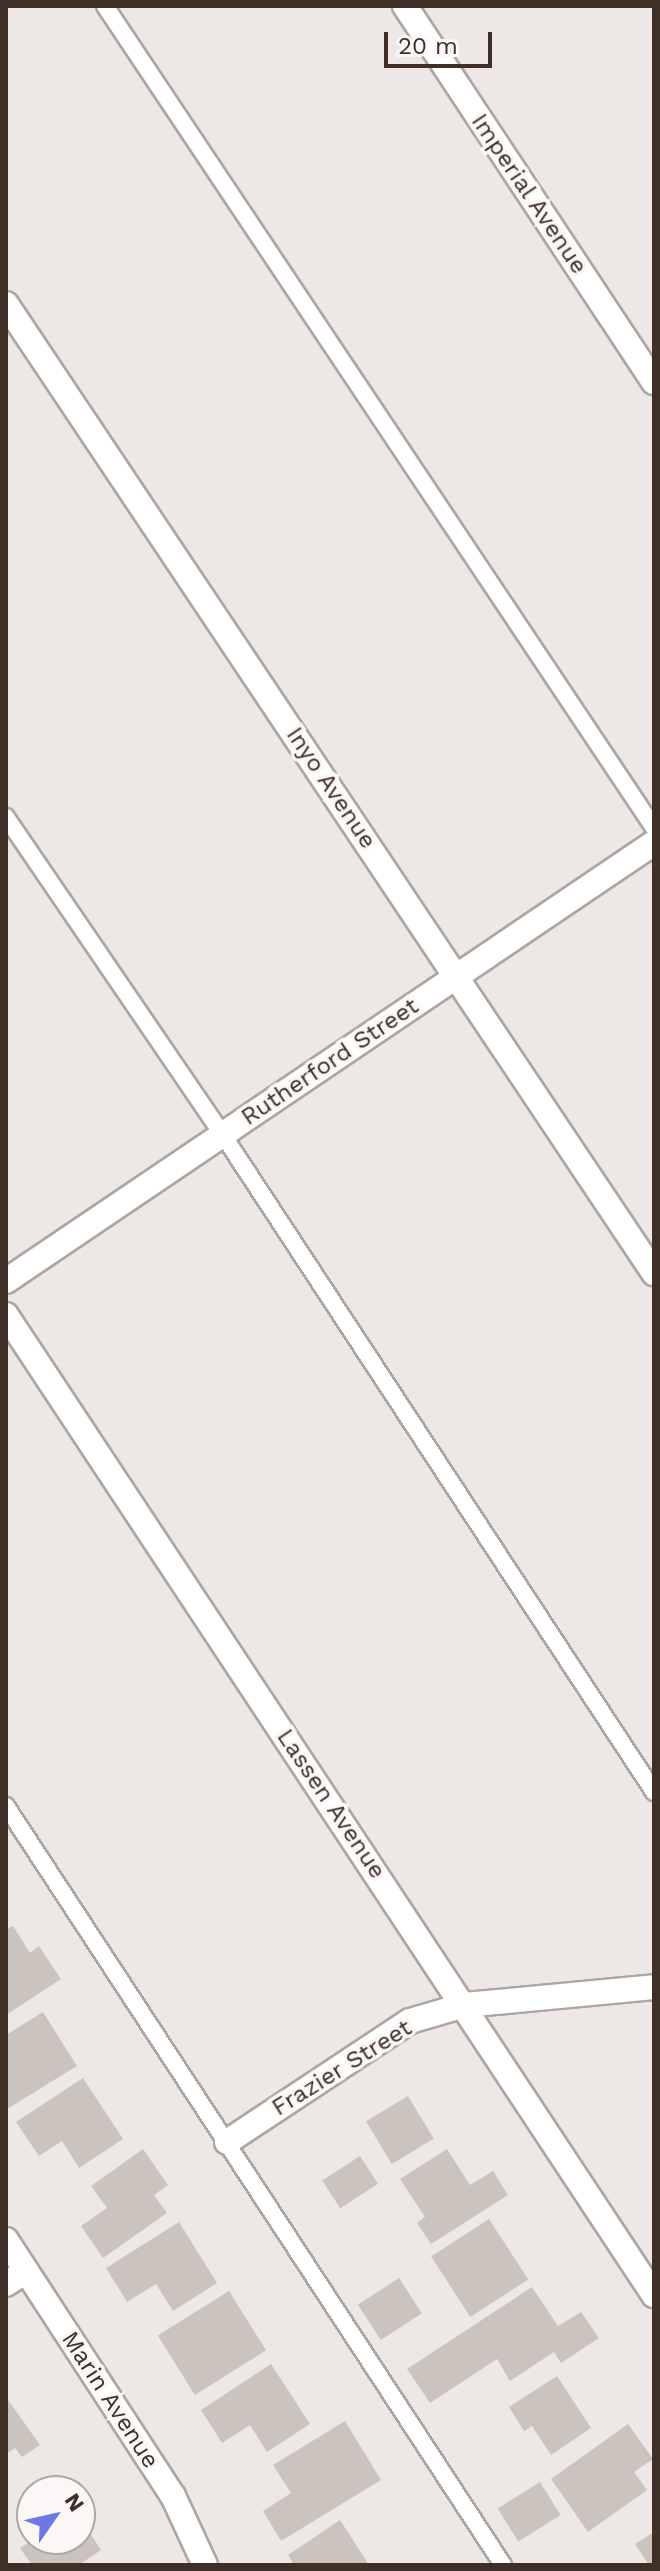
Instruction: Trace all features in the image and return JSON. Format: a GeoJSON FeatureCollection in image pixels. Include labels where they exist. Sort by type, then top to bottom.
{"type":"FeatureCollection","features":[{"type":"Feature","properties":{"kind":"street","name":"Imperial Avenue"},"geometry":{"type":"LineString","coordinates":[[405,6],[654,382]]}},
{"type":"Feature","properties":{"kind":"street","name":"Inyo Avenue"},"geometry":{"type":"LineString","coordinates":[[6,304],[654,1273]]}},
{"type":"Feature","properties":{"kind":"street","name":"Rutherford Street"},"geometry":{"type":"LineString","coordinates":[[6,1281],[654,843]]}},
{"type":"Feature","properties":{"kind":"street","name":"Lassen Avenue"},"geometry":{"type":"LineString","coordinates":[[6,1315],[654,2295]]}},
{"type":"Feature","properties":{"kind":"street","name":"Frazier Street"},"geometry":{"type":"LineString","coordinates":[[227,2142],[410,2021],[465,2005],[654,1987]]}},
{"type":"Feature","properties":{"kind":"street","name":"Marin Avenue"},"geometry":{"type":"LineString","coordinates":[[6,2240],[16,2278],[173,2496],[205,2565]]}},
{"type":"Feature","properties":{"kind":"lane"},"geometry":{"type":"LineString","coordinates":[[105,6],[654,828]]}},
{"type":"Feature","properties":{"kind":"lane"},"geometry":{"type":"LineString","coordinates":[[6,817],[223,1135],[654,1792]]}},
{"type":"Feature","properties":{"kind":"lane"},"geometry":{"type":"LineString","coordinates":[[6,1806],[503,2565]]}},
{"type":"Feature","properties":{"kind":"building"},"geometry":{"type":"Polygon","coordinates":[[[13,1926],[30,1953],[39,1946],[61,1979],[6,2015],[6,1930],[13,1926]]]}},
{"type":"Feature","properties":{"kind":"building"},"geometry":{"type":"Polygon","coordinates":[[[43,2012],[77,2066],[7,2109],[6,2035],[43,2012]]]}},
{"type":"Feature","properties":{"kind":"building"},"geometry":{"type":"Polygon","coordinates":[[[83,2078],[123,2139],[79,2168],[62,2141],[39,2156],[16,2122],[83,2078]]]}},
{"type":"Feature","properties":{"kind":"building"},"geometry":{"type":"Polygon","coordinates":[[[408,2096],[434,2139],[392,2164],[366,2121],[408,2096]]]}},
{"type":"Feature","properties":{"kind":"building"},"geometry":{"type":"Polygon","coordinates":[[[143,2149],[168,2185],[154,2195],[167,2213],[103,2258],[81,2226],[107,2208],[91,2186],[143,2149]]]}},
{"type":"Feature","properties":{"kind":"building"},"geometry":{"type":"Polygon","coordinates":[[[447,2149],[470,2185],[493,2171],[508,2195],[431,2244],[417,2223],[425,2217],[400,2179],[447,2149]]]}},
{"type":"Feature","properties":{"kind":"building"},"geometry":{"type":"Polygon","coordinates":[[[360,2156],[378,2184],[340,2208],[322,2181],[360,2156]]]}},
{"type":"Feature","properties":{"kind":"building"},"geometry":{"type":"Polygon","coordinates":[[[489,2219],[528,2279],[470,2317],[431,2257],[489,2219]]]}},
{"type":"Feature","properties":{"kind":"building"},"geometry":{"type":"Polygon","coordinates":[[[179,2222],[217,2283],[173,2311],[156,2284],[127,2302],[106,2268],[179,2222]]]}},
{"type":"Feature","properties":{"kind":"building"},"geometry":{"type":"Polygon","coordinates":[[[399,2278],[422,2313],[381,2340],[358,2305],[399,2278]]]}},
{"type":"Feature","properties":{"kind":"building"},"geometry":{"type":"Polygon","coordinates":[[[532,2287],[558,2326],[581,2312],[599,2338],[561,2363],[554,2352],[510,2381],[497,2359],[430,2403],[407,2369],[532,2287]]]}},
{"type":"Feature","properties":{"kind":"building"},"geometry":{"type":"Polygon","coordinates":[[[229,2291],[266,2350],[195,2395],[158,2336],[229,2291]]]}},
{"type":"Feature","properties":{"kind":"building"},"geometry":{"type":"Polygon","coordinates":[[[271,2364],[310,2424],[267,2452],[250,2425],[222,2443],[201,2410],[271,2364]]]}},
{"type":"Feature","properties":{"kind":"building"},"geometry":{"type":"Polygon","coordinates":[[[557,2376],[591,2428],[551,2455],[532,2426],[524,2431],[509,2407],[557,2376]]]}},
{"type":"Feature","properties":{"kind":"building"},"geometry":{"type":"Polygon","coordinates":[[[6,2397],[40,2445],[22,2457],[15,2448],[6,2454],[6,2397]]]}},
{"type":"Feature","properties":{"kind":"building"},"geometry":{"type":"Polygon","coordinates":[[[345,2421],[381,2480],[281,2541],[263,2511],[291,2493],[273,2465],[345,2421]]]}},
{"type":"Feature","properties":{"kind":"building"},"geometry":{"type":"Polygon","coordinates":[[[628,2424],[653,2459],[634,2472],[647,2490],[588,2532],[551,2479],[628,2424]]]}},
{"type":"Feature","properties":{"kind":"building"},"geometry":{"type":"Polygon","coordinates":[[[540,2482],[561,2515],[518,2542],[498,2508],[540,2482]]]}},
{"type":"Feature","properties":{"kind":"building"},"geometry":{"type":"Polygon","coordinates":[[[340,2520],[369,2565],[294,2565],[288,2555],[340,2520]]]}},
{"type":"Feature","properties":{"kind":"building"},"geometry":{"type":"Polygon","coordinates":[[[654,2532],[654,2565],[649,2565],[635,2544],[654,2532]]]}},
{"type":"Feature","properties":{"kind":"building"},"geometry":{"type":"Polygon","coordinates":[[[25,2555],[94,2555],[79,2565],[32,2565],[25,2555]]]}}]}
